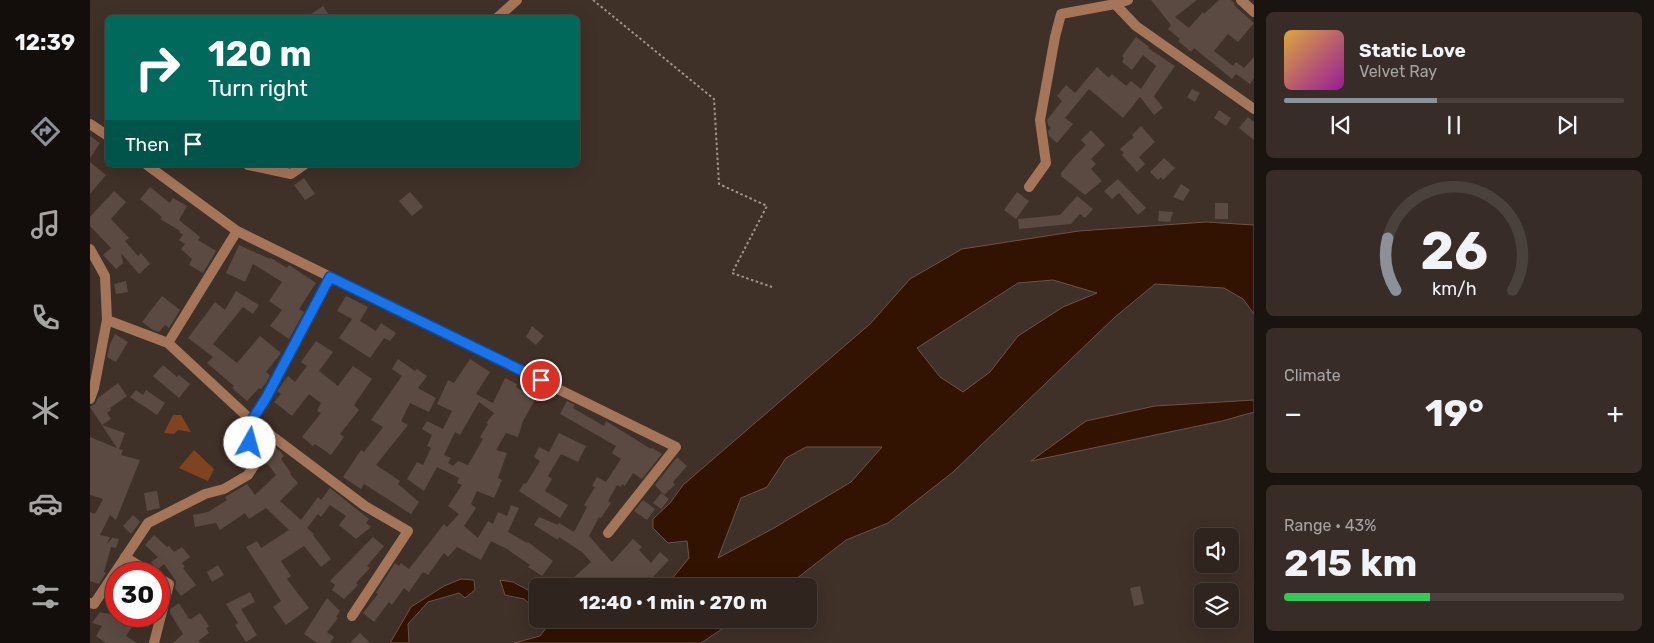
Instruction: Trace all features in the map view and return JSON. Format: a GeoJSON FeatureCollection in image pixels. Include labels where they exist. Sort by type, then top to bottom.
{"type":"FeatureCollection","features":[{"type":"Feature","properties":{"kind":"street"},"geometry":{"type":"LineString","coordinates":[[500,15],[518,0]]}},
{"type":"Feature","properties":{"kind":"street"},"geometry":{"type":"LineString","coordinates":[[1030,187],[1046,164],[1040,120],[1061,14],[1128,0]]}},
{"type":"Feature","properties":{"kind":"street"},"geometry":{"type":"LineString","coordinates":[[1241,0],[1254,12]]}},
{"type":"Feature","properties":{"kind":"street"},"geometry":{"type":"LineString","coordinates":[[1115,4],[1136,26],[1254,109]]}},
{"type":"Feature","properties":{"kind":"street"},"geometry":{"type":"LineString","coordinates":[[90,124],[105,134]]}},
{"type":"Feature","properties":{"kind":"street"},"geometry":{"type":"LineString","coordinates":[[150,167],[236,231],[676,447],[608,533]]}},
{"type":"Feature","properties":{"kind":"street"},"geometry":{"type":"LineString","coordinates":[[258,167],[291,174],[301,167]]}},
{"type":"Feature","properties":{"kind":"street"},"geometry":{"type":"LineString","coordinates":[[168,343],[236,231]]}},
{"type":"Feature","properties":{"kind":"street"},"geometry":{"type":"LineString","coordinates":[[90,249],[105,276],[107,320],[90,399]]}},
{"type":"Feature","properties":{"kind":"street"},"geometry":{"type":"LineString","coordinates":[[90,603],[94,604],[148,523],[205,494],[224,489],[248,475],[255,464],[250,443],[252,420],[266,398],[330,277]]}},
{"type":"Feature","properties":{"kind":"street"},"geometry":{"type":"LineString","coordinates":[[107,320],[168,343],[252,420],[365,506],[408,532],[352,616]]}},
{"type":"Feature","properties":{"kind":"street"},"geometry":{"type":"LineString","coordinates":[[125,557],[133,562]]}},
{"type":"Feature","properties":{"kind":"street"},"geometry":{"type":"LineString","coordinates":[[154,643],[158,627]]}},
{"type":"Feature","properties":{"kind":"path"},"geometry":{"type":"LineString","coordinates":[[593,0],[714,99],[719,184],[767,206],[732,273],[772,287]]}},
{"type":"Feature","properties":{"kind":"shaded area"},"geometry":{"type":"Polygon","coordinates":[[[1206,222],[1254,225],[1254,314],[1243,299],[1224,288],[1155,284],[1115,317],[953,472],[888,523],[846,540],[797,578],[673,578],[689,558],[687,541],[668,543],[653,528],[653,519],[670,503],[683,485],[870,324],[910,279],[962,249],[1079,231],[1206,222]],[[1053,280],[1018,283],[917,348],[940,377],[963,392],[990,372],[1018,336],[1063,307],[1097,293],[1053,280]],[[806,447],[786,458],[767,487],[741,498],[718,558],[774,528],[851,482],[882,447],[806,447]]]}},
{"type":"Feature","properties":{"kind":"shaded area"},"geometry":{"type":"Polygon","coordinates":[[[1254,400],[1254,412],[1222,421],[1031,461],[1086,421],[1155,406],[1254,400]]]}},
{"type":"Feature","properties":{"kind":"shaded area"},"geometry":{"type":"Polygon","coordinates":[[[173,415],[181,415],[191,432],[178,430],[174,434],[164,433],[173,415]]]}},
{"type":"Feature","properties":{"kind":"shaded area"},"geometry":{"type":"Polygon","coordinates":[[[194,450],[214,469],[208,481],[179,468],[194,450]]]}},
{"type":"Feature","properties":{"kind":"shaded area"},"geometry":{"type":"Polygon","coordinates":[[[461,579],[474,580],[475,590],[465,598],[459,593],[428,602],[408,624],[409,643],[390,643],[411,607],[444,586],[461,579]]]}},
{"type":"Feature","properties":{"kind":"shaded area"},"geometry":{"type":"Polygon","coordinates":[[[500,580],[513,582],[529,591],[529,603],[524,599],[505,595],[500,580]]]}},
{"type":"Feature","properties":{"kind":"shaded area"},"geometry":{"type":"Polygon","coordinates":[[[546,628],[724,628],[701,643],[514,643],[540,636],[546,628]]]}},
{"type":"Feature","properties":{"kind":"building"},"geometry":{"type":"Polygon","coordinates":[[[1151,0],[1197,0],[1175,17],[1189,28],[1203,12],[1204,14],[1219,0],[1231,0],[1254,23],[1238,42],[1228,34],[1214,51],[1233,66],[1236,62],[1244,68],[1254,57],[1254,78],[1250,84],[1236,74],[1232,79],[1194,48],[1191,52],[1178,41],[1180,39],[1168,29],[1171,25],[1151,0]]]}},
{"type":"Feature","properties":{"kind":"building"},"geometry":{"type":"Polygon","coordinates":[[[323,6],[329,15],[310,15],[323,6]]]}},
{"type":"Feature","properties":{"kind":"building"},"geometry":{"type":"Polygon","coordinates":[[[1136,37],[1148,48],[1175,66],[1154,96],[1163,108],[1154,115],[1140,97],[1123,118],[1089,89],[1065,118],[1073,124],[1057,143],[1049,136],[1048,131],[1051,128],[1047,120],[1062,101],[1057,96],[1066,85],[1075,93],[1097,67],[1109,78],[1112,74],[1126,86],[1131,81],[1141,89],[1156,66],[1143,55],[1132,70],[1122,62],[1124,58],[1122,56],[1136,37]]]}},
{"type":"Feature","properties":{"kind":"building"},"geometry":{"type":"Polygon","coordinates":[[[1192,89],[1200,93],[1195,102],[1187,97],[1192,89]]]}},
{"type":"Feature","properties":{"kind":"building"},"geometry":{"type":"Polygon","coordinates":[[[1219,110],[1231,118],[1226,126],[1214,118],[1219,110]]]}},
{"type":"Feature","properties":{"kind":"building"},"geometry":{"type":"Polygon","coordinates":[[[1248,117],[1254,122],[1254,140],[1239,128],[1248,117]]]}},
{"type":"Feature","properties":{"kind":"building"},"geometry":{"type":"Polygon","coordinates":[[[1141,126],[1155,142],[1139,157],[1145,164],[1137,172],[1122,155],[1124,153],[1120,149],[1134,137],[1132,135],[1141,126]]]}},
{"type":"Feature","properties":{"kind":"building"},"geometry":{"type":"Polygon","coordinates":[[[1091,130],[1105,145],[1091,159],[1096,164],[1091,169],[1102,181],[1085,195],[1061,176],[1061,173],[1086,145],[1081,140],[1091,130]]]}},
{"type":"Feature","properties":{"kind":"building"},"geometry":{"type":"Polygon","coordinates":[[[90,136],[100,143],[90,158],[90,136]]]}},
{"type":"Feature","properties":{"kind":"building"},"geometry":{"type":"Polygon","coordinates":[[[1164,158],[1175,168],[1163,180],[1161,177],[1158,180],[1150,172],[1164,158]]]}},
{"type":"Feature","properties":{"kind":"building"},"geometry":{"type":"Polygon","coordinates":[[[90,162],[106,175],[90,194],[90,162]]]}},
{"type":"Feature","properties":{"kind":"building"},"geometry":{"type":"Polygon","coordinates":[[[304,178],[315,194],[305,200],[294,185],[304,178]]]}},
{"type":"Feature","properties":{"kind":"building"},"geometry":{"type":"Polygon","coordinates":[[[1118,179],[1146,208],[1138,215],[1119,193],[1112,199],[1104,191],[1118,179]]]}},
{"type":"Feature","properties":{"kind":"building"},"geometry":{"type":"Polygon","coordinates":[[[1181,184],[1190,190],[1183,201],[1173,197],[1181,184]]]}},
{"type":"Feature","properties":{"kind":"building"},"geometry":{"type":"Polygon","coordinates":[[[150,187],[170,203],[173,198],[187,206],[179,220],[200,237],[198,240],[216,251],[203,273],[189,265],[192,259],[181,249],[185,244],[179,240],[183,235],[180,231],[160,219],[162,217],[140,199],[150,187]]]}},
{"type":"Feature","properties":{"kind":"building"},"geometry":{"type":"Polygon","coordinates":[[[114,191],[126,202],[111,219],[129,238],[125,241],[138,256],[141,253],[150,264],[139,274],[121,253],[123,263],[116,269],[103,255],[111,248],[90,226],[90,217],[114,191]]]}},
{"type":"Feature","properties":{"kind":"building"},"geometry":{"type":"Polygon","coordinates":[[[410,192],[423,207],[412,216],[399,201],[410,192]]]}},
{"type":"Feature","properties":{"kind":"building"},"geometry":{"type":"Polygon","coordinates":[[[1017,192],[1029,201],[1016,219],[1004,210],[1017,192]]]}},
{"type":"Feature","properties":{"kind":"building"},"geometry":{"type":"Polygon","coordinates":[[[1077,196],[1093,209],[1085,218],[1080,214],[1071,224],[1019,229],[1018,219],[1060,215],[1077,196]]]}},
{"type":"Feature","properties":{"kind":"building"},"geometry":{"type":"Polygon","coordinates":[[[1215,203],[1228,203],[1228,219],[1215,219],[1215,203]]]}},
{"type":"Feature","properties":{"kind":"building"},"geometry":{"type":"Polygon","coordinates":[[[1159,211],[1173,212],[1170,222],[1158,221],[1159,211]]]}},
{"type":"Feature","properties":{"kind":"building"},"geometry":{"type":"Polygon","coordinates":[[[239,245],[271,258],[287,268],[289,265],[316,283],[299,309],[304,312],[289,339],[270,326],[282,310],[269,301],[282,282],[253,264],[245,282],[226,273],[239,245]]]}},
{"type":"Feature","properties":{"kind":"building"},"geometry":{"type":"Polygon","coordinates":[[[126,281],[128,292],[116,294],[114,284],[126,281]]]}},
{"type":"Feature","properties":{"kind":"building"},"geometry":{"type":"Polygon","coordinates":[[[236,291],[259,305],[253,314],[243,307],[213,344],[237,363],[260,336],[281,353],[266,372],[270,375],[266,383],[247,401],[232,388],[234,386],[207,363],[213,357],[188,338],[215,302],[225,310],[236,291]]]}},
{"type":"Feature","properties":{"kind":"building"},"geometry":{"type":"Polygon","coordinates":[[[162,296],[180,310],[169,328],[165,325],[159,332],[142,322],[162,296]]]}},
{"type":"Feature","properties":{"kind":"building"},"geometry":{"type":"Polygon","coordinates":[[[346,296],[368,307],[360,321],[376,331],[381,323],[396,333],[390,341],[384,338],[370,358],[339,338],[352,319],[337,311],[346,296]]]}},
{"type":"Feature","properties":{"kind":"building"},"geometry":{"type":"Polygon","coordinates":[[[532,326],[544,336],[536,345],[526,337],[532,326]]]}},
{"type":"Feature","properties":{"kind":"building"},"geometry":{"type":"Polygon","coordinates":[[[115,334],[128,342],[116,362],[107,357],[115,334]]]}},
{"type":"Feature","properties":{"kind":"building"},"geometry":{"type":"Polygon","coordinates":[[[316,341],[333,352],[319,371],[338,386],[353,366],[372,379],[354,405],[359,410],[340,434],[344,437],[331,455],[315,444],[313,446],[302,437],[321,413],[317,411],[321,403],[309,394],[292,416],[274,402],[281,394],[277,391],[288,376],[295,382],[307,366],[301,362],[316,341]]]}},
{"type":"Feature","properties":{"kind":"building"},"geometry":{"type":"Polygon","coordinates":[[[398,359],[415,371],[417,369],[427,376],[418,388],[436,398],[429,412],[410,403],[401,421],[408,425],[376,465],[400,481],[398,484],[419,502],[411,514],[364,484],[361,489],[343,477],[361,450],[364,452],[383,427],[371,420],[402,376],[392,369],[398,359]]]}},
{"type":"Feature","properties":{"kind":"building"},"geometry":{"type":"Polygon","coordinates":[[[470,359],[490,372],[476,394],[493,403],[505,378],[517,384],[516,387],[536,398],[523,421],[518,437],[506,433],[496,450],[507,453],[498,478],[502,480],[494,498],[477,491],[471,504],[476,508],[464,526],[478,538],[488,521],[493,524],[498,512],[507,516],[511,505],[519,508],[508,532],[528,542],[553,561],[542,576],[507,549],[491,541],[481,560],[457,547],[448,557],[444,553],[428,575],[423,572],[409,592],[404,588],[392,605],[389,602],[374,622],[363,613],[378,594],[376,593],[395,563],[399,566],[401,563],[409,569],[444,524],[447,527],[459,514],[448,506],[462,485],[457,483],[459,478],[437,467],[424,491],[407,479],[417,462],[423,465],[431,448],[427,446],[432,435],[422,429],[427,421],[443,429],[452,411],[437,404],[448,380],[454,383],[470,359]],[[479,402],[460,435],[455,432],[444,455],[451,458],[448,463],[453,466],[458,461],[468,465],[483,439],[480,437],[488,424],[486,423],[494,413],[479,402]]]}},
{"type":"Feature","properties":{"kind":"building"},"geometry":{"type":"Polygon","coordinates":[[[163,365],[177,377],[179,375],[190,384],[179,398],[153,376],[163,365]]]}},
{"type":"Feature","properties":{"kind":"building"},"geometry":{"type":"Polygon","coordinates":[[[118,383],[127,396],[110,408],[111,410],[107,413],[111,419],[102,425],[125,433],[119,449],[123,450],[121,455],[140,460],[116,520],[110,515],[100,535],[110,537],[107,544],[113,537],[119,539],[116,548],[111,547],[107,562],[105,562],[105,575],[99,584],[90,581],[90,512],[95,514],[103,499],[90,495],[90,437],[117,448],[90,407],[95,404],[98,398],[118,383]]]}},
{"type":"Feature","properties":{"kind":"building"},"geometry":{"type":"Polygon","coordinates":[[[136,390],[143,395],[146,390],[165,403],[157,415],[130,397],[136,390]]]}},
{"type":"Feature","properties":{"kind":"building"},"geometry":{"type":"Polygon","coordinates":[[[567,401],[575,405],[573,408],[604,426],[606,421],[662,454],[642,479],[633,473],[625,486],[622,484],[621,487],[617,485],[608,501],[611,503],[601,518],[599,517],[589,536],[612,562],[633,539],[642,547],[639,550],[651,563],[660,552],[669,560],[652,578],[573,578],[591,562],[582,552],[559,537],[558,540],[534,525],[539,517],[558,525],[559,523],[574,532],[587,507],[584,505],[595,487],[592,486],[597,477],[606,482],[621,459],[612,453],[616,446],[560,414],[567,401]]]}},
{"type":"Feature","properties":{"kind":"building"},"geometry":{"type":"Polygon","coordinates":[[[559,433],[586,446],[578,462],[561,454],[548,476],[552,479],[545,491],[568,505],[560,518],[519,491],[524,483],[526,484],[540,461],[534,457],[539,447],[549,452],[559,433]]]}},
{"type":"Feature","properties":{"kind":"building"},"geometry":{"type":"Polygon","coordinates":[[[269,442],[284,456],[281,459],[298,483],[280,501],[301,520],[318,497],[321,500],[330,488],[369,519],[366,523],[371,527],[356,539],[339,525],[346,516],[330,505],[321,517],[318,514],[307,528],[314,534],[331,559],[321,567],[304,546],[281,561],[291,576],[287,579],[309,608],[286,625],[273,607],[281,601],[246,547],[257,541],[261,548],[289,530],[266,508],[249,519],[245,513],[220,530],[216,523],[195,527],[193,515],[208,512],[227,500],[225,497],[247,484],[255,495],[276,475],[265,460],[270,456],[263,447],[269,442]]]}},
{"type":"Feature","properties":{"kind":"building"},"geometry":{"type":"Polygon","coordinates":[[[677,457],[687,466],[673,482],[675,485],[664,495],[655,485],[677,457]]]}},
{"type":"Feature","properties":{"kind":"building"},"geometry":{"type":"Polygon","coordinates":[[[157,491],[160,508],[147,511],[144,493],[157,491]]]}},
{"type":"Feature","properties":{"kind":"building"},"geometry":{"type":"Polygon","coordinates":[[[661,493],[669,499],[661,509],[653,503],[661,493]]]}},
{"type":"Feature","properties":{"kind":"building"},"geometry":{"type":"Polygon","coordinates":[[[643,500],[655,509],[647,520],[634,511],[643,500]]]}},
{"type":"Feature","properties":{"kind":"building"},"geometry":{"type":"Polygon","coordinates":[[[133,515],[140,522],[131,534],[123,526],[133,515]]]}},
{"type":"Feature","properties":{"kind":"building"},"geometry":{"type":"Polygon","coordinates":[[[154,535],[174,552],[182,547],[190,557],[182,563],[185,567],[183,568],[196,585],[181,596],[175,588],[176,581],[170,572],[170,562],[151,562],[158,557],[145,545],[154,535]]]}},
{"type":"Feature","properties":{"kind":"building"},"geometry":{"type":"Polygon","coordinates":[[[373,537],[384,546],[367,566],[370,568],[356,583],[358,585],[344,599],[332,590],[335,585],[330,581],[373,537]]]}},
{"type":"Feature","properties":{"kind":"building"},"geometry":{"type":"Polygon","coordinates":[[[218,565],[224,575],[212,582],[207,572],[218,565]]]}},
{"type":"Feature","properties":{"kind":"building"},"geometry":{"type":"Polygon","coordinates":[[[1140,586],[1144,604],[1134,606],[1130,588],[1140,586]]]}},
{"type":"Feature","properties":{"kind":"building"},"geometry":{"type":"Polygon","coordinates":[[[250,592],[255,602],[241,609],[257,635],[246,642],[235,625],[238,623],[226,604],[250,592]]]}},
{"type":"Feature","properties":{"kind":"building"},"geometry":{"type":"Polygon","coordinates":[[[327,598],[340,611],[336,617],[338,618],[327,632],[334,637],[330,643],[317,643],[304,634],[327,598]]]}},
{"type":"Feature","properties":{"kind":"building"},"geometry":{"type":"Polygon","coordinates":[[[179,603],[189,619],[200,613],[209,626],[206,628],[209,633],[198,641],[202,643],[173,643],[183,634],[170,613],[170,609],[179,603]]]}},
{"type":"Feature","properties":{"kind":"building"},"geometry":{"type":"Polygon","coordinates":[[[100,612],[105,613],[105,627],[132,627],[126,636],[137,643],[106,643],[96,636],[102,626],[92,623],[100,612]]]}},
{"type":"Feature","properties":{"kind":"building"},"geometry":{"type":"Polygon","coordinates":[[[360,633],[370,643],[350,643],[360,633]]]}},
{"type":"Feature","properties":{"kind":"route"},"geometry":{"type":"LineString","coordinates":[[250,443],[252,420],[266,398],[330,277],[541,380]]}}]}
